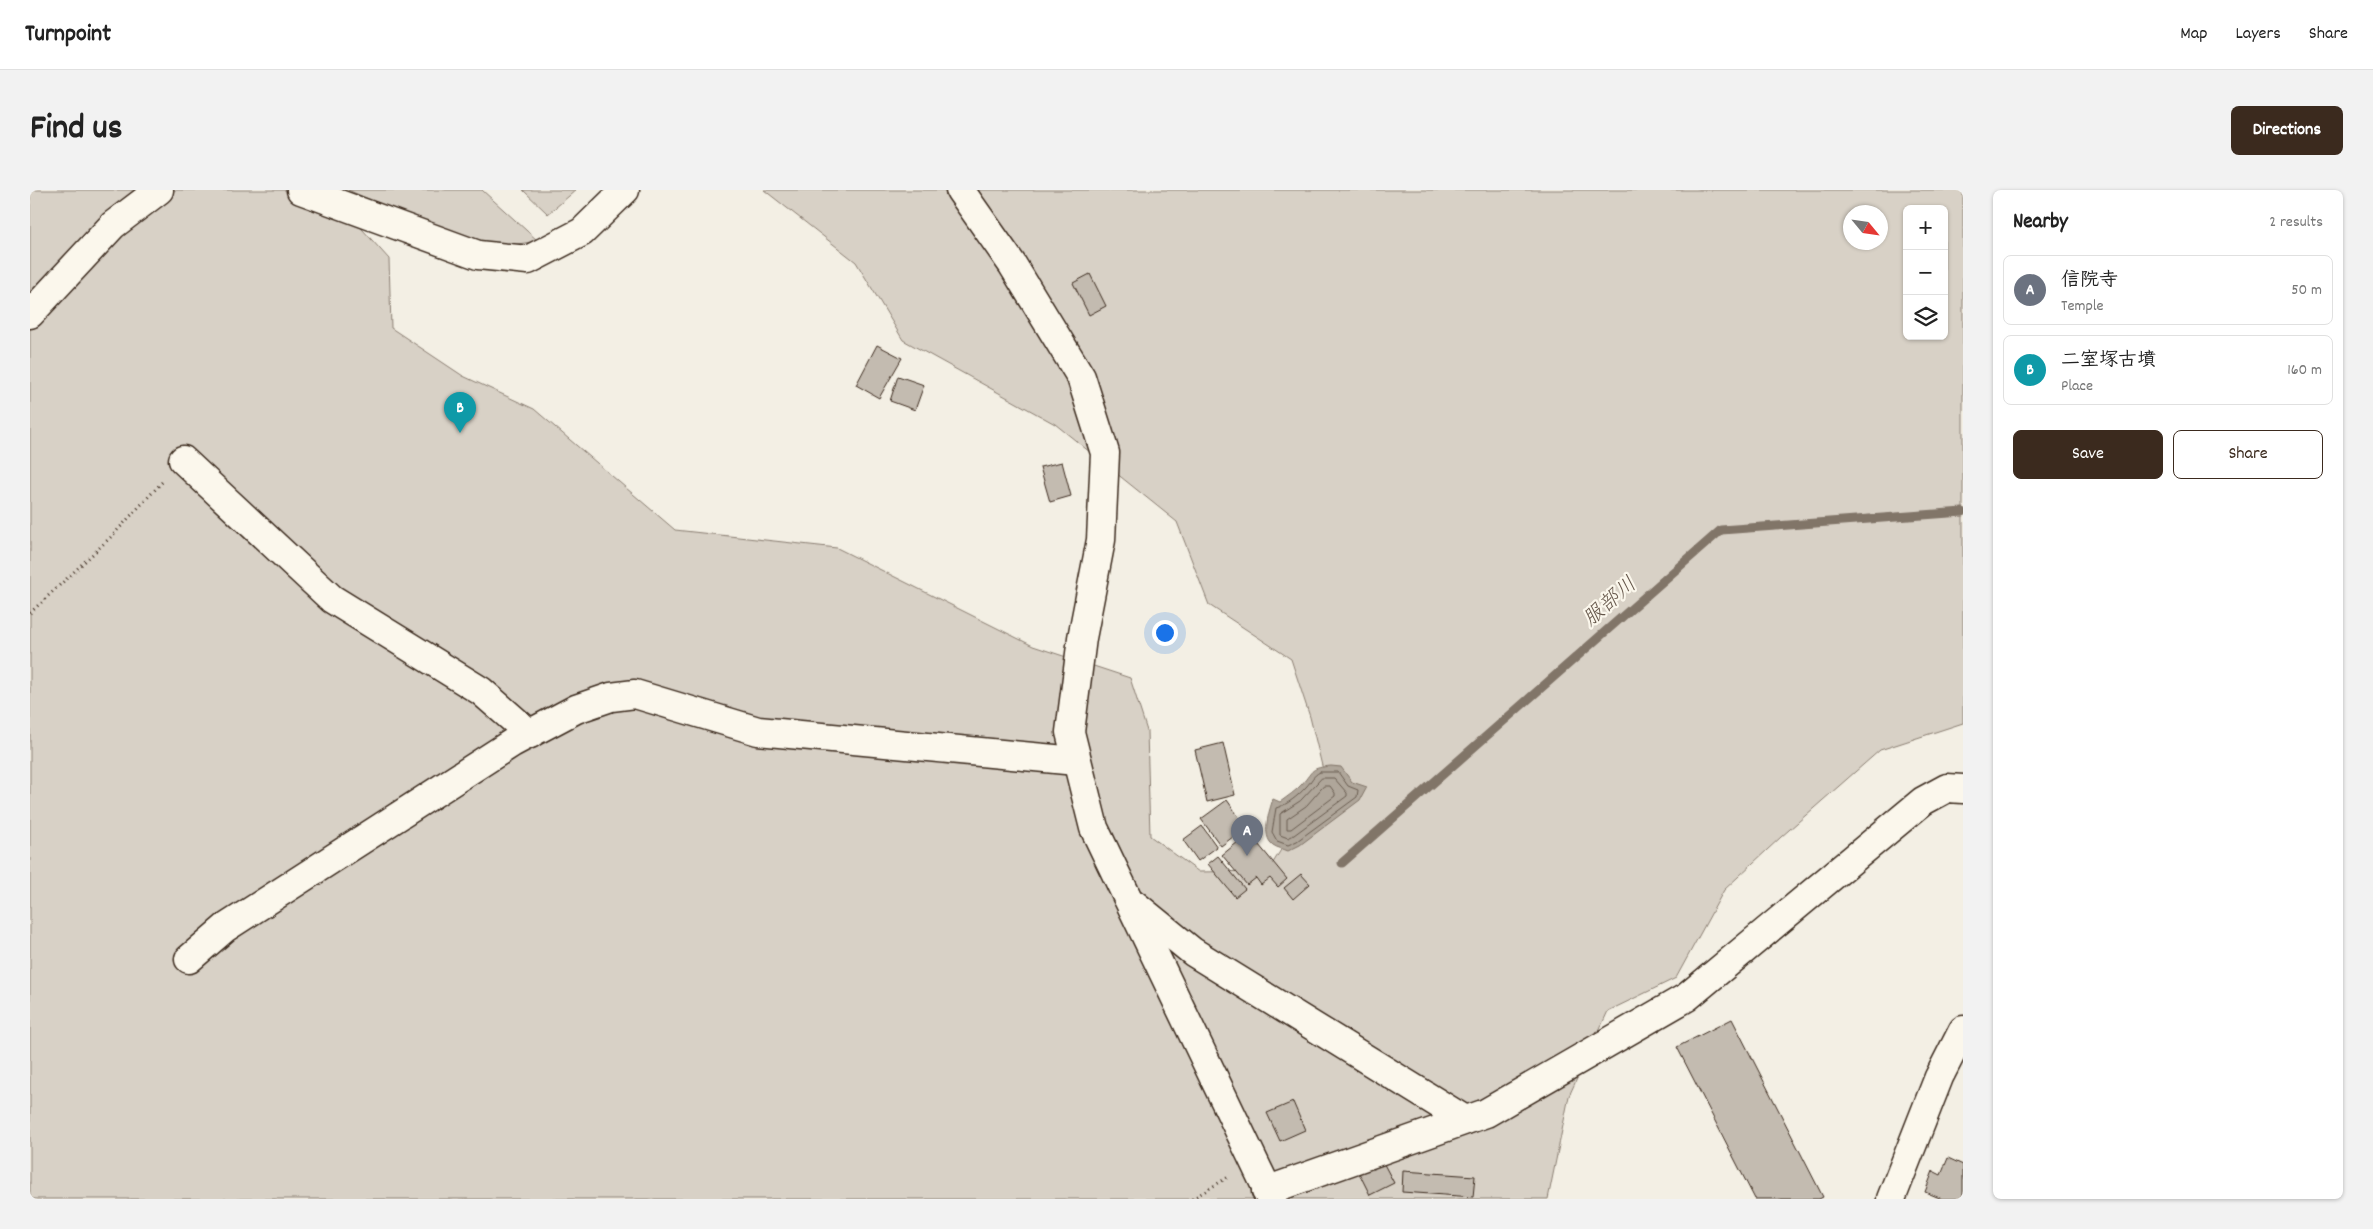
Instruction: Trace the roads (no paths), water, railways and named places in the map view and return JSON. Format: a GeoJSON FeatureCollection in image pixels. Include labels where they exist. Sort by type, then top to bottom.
{"type":"FeatureCollection","features":[{"type":"Feature","properties":{"kind":"street"},"geometry":{"type":"LineString","coordinates":[[30,314],[113,225],[159,190]]}},
{"type":"Feature","properties":{"kind":"street"},"geometry":{"type":"LineString","coordinates":[[301,190],[478,255],[528,260],[582,232],[625,190]]}},
{"type":"Feature","properties":{"kind":"street"},"geometry":{"type":"LineString","coordinates":[[960,190],[1012,264],[1081,377],[1105,453],[1101,540],[1082,638],[1070,732],[1076,761],[1094,828],[1269,1195],[1486,1113],[1686,997],[1923,801],[1947,788],[1963,789]]}},
{"type":"Feature","properties":{"kind":"street"},"geometry":{"type":"LineString","coordinates":[[183,460],[332,599],[481,691],[530,734]]}},
{"type":"Feature","properties":{"kind":"street"},"geometry":{"type":"LineString","coordinates":[[189,959],[225,928],[512,743],[576,709],[611,697],[635,694],[758,731],[1076,761]]}},
{"type":"Feature","properties":{"kind":"street"},"geometry":{"type":"LineString","coordinates":[[1127,898],[1193,952],[1465,1120]]}},
{"type":"Feature","properties":{"kind":"street"},"geometry":{"type":"LineString","coordinates":[[1891,1199],[1939,1077],[1963,1030]]}},
{"type":"Feature","properties":{"kind":"water"},"geometry":{"type":"Polygon","coordinates":[[[1331,766],[1341,767],[1352,782],[1367,787],[1360,800],[1300,845],[1288,851],[1273,845],[1267,836],[1267,830],[1268,816],[1273,799],[1280,802],[1297,789],[1313,770],[1331,766]]]}},
{"type":"Feature","properties":{"kind":"waterway","name":"服部川"},"geometry":{"type":"LineString","coordinates":[[1342,863],[1721,530],[1963,512]]}},
{"type":"Feature","properties":{"kind":"place","name":"二室塚古墳"},"geometry":{"type":"Point","coordinates":[460,433]}},
{"type":"Feature","properties":{"kind":"place","name":"信院寺"},"geometry":{"type":"Point","coordinates":[1247,856]}}]}
